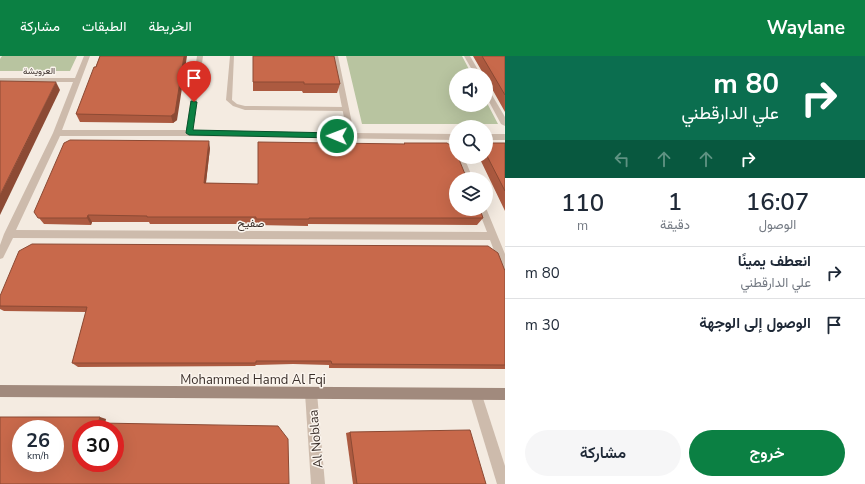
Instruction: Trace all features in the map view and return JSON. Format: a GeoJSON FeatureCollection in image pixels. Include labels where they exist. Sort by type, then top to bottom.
{"type":"FeatureCollection","features":[{"type":"Feature","properties":{"kind":"street"},"geometry":{"type":"LineString","coordinates":[[0,255],[56,133],[87,56]]}},
{"type":"Feature","properties":{"kind":"street"},"geometry":{"type":"LineString","coordinates":[[189,133],[200,56]]}},
{"type":"Feature","properties":{"kind":"street"},"geometry":{"type":"LineString","coordinates":[[335,56],[351,136]]}},
{"type":"Feature","properties":{"kind":"street"},"geometry":{"type":"LineString","coordinates":[[467,56],[474,68]]}},
{"type":"Feature","properties":{"kind":"street","name":"العرويشة"},"geometry":{"type":"LineString","coordinates":[[0,80],[77,80]]}},
{"type":"Feature","properties":{"kind":"street"},"geometry":{"type":"LineString","coordinates":[[493,103],[505,124]]}},
{"type":"Feature","properties":{"kind":"street"},"geometry":{"type":"LineString","coordinates":[[56,133],[189,133],[449,137]]}},
{"type":"Feature","properties":{"kind":"street"},"geometry":{"type":"LineString","coordinates":[[493,137],[505,136]]}},
{"type":"Feature","properties":{"kind":"street"},"geometry":{"type":"LineString","coordinates":[[485,216],[505,266]]}},
{"type":"Feature","properties":{"kind":"street","name":"صفيح"},"geometry":{"type":"LineString","coordinates":[[9,234],[492,236]]}},
{"type":"Feature","properties":{"kind":"street","name":"Mohammed Hamd Al Fqi"},"geometry":{"type":"LineString","coordinates":[[0,391],[505,394]]}},
{"type":"Feature","properties":{"kind":"street","name":"Al Noblaa"},"geometry":{"type":"LineString","coordinates":[[311,393],[318,484]]}},
{"type":"Feature","properties":{"kind":"street"},"geometry":{"type":"LineString","coordinates":[[476,395],[504,484]]}},
{"type":"Feature","properties":{"kind":"lane"},"geometry":{"type":"LineString","coordinates":[[232,56],[229,100],[235,105],[245,108],[346,109]]}},
{"type":"Feature","properties":{"kind":"green space"},"geometry":{"type":"Polygon","coordinates":[[[2,56],[77,56],[70,71],[0,71],[0,59],[2,56]]]}},
{"type":"Feature","properties":{"kind":"green space"},"geometry":{"type":"Polygon","coordinates":[[[346,56],[462,56],[468,68],[449,68],[449,112],[492,112],[498,124],[493,124],[493,120],[449,120],[449,124],[362,124],[346,56]]]}},
{"type":"Feature","properties":{"kind":"building"},"geometry":{"type":"Polygon","coordinates":[[[100,56],[184,56],[175,113],[171,116],[76,114],[94,67],[96,67],[100,56]]]}},
{"type":"Feature","properties":{"kind":"building"},"geometry":{"type":"Polygon","coordinates":[[[253,56],[334,56],[340,84],[253,82],[253,56]]]}},
{"type":"Feature","properties":{"kind":"building"},"geometry":{"type":"Polygon","coordinates":[[[482,56],[505,56],[505,95],[493,75],[493,68],[489,68],[482,56]]]}},
{"type":"Feature","properties":{"kind":"building"},"geometry":{"type":"Polygon","coordinates":[[[0,81],[56,82],[0,195],[0,81]]]}},
{"type":"Feature","properties":{"kind":"building"},"geometry":{"type":"Polygon","coordinates":[[[70,140],[209,141],[204,183],[258,184],[258,142],[405,144],[404,143],[447,143],[449,144],[449,164],[461,164],[464,172],[449,172],[449,216],[482,216],[483,218],[256,219],[256,217],[147,217],[88,215],[87,218],[38,218],[34,212],[64,143],[70,140]]]}},
{"type":"Feature","properties":{"kind":"building"},"geometry":{"type":"Polygon","coordinates":[[[493,143],[505,143],[505,191],[491,164],[493,164],[493,143]]]}},
{"type":"Feature","properties":{"kind":"building"},"geometry":{"type":"Polygon","coordinates":[[[32,244],[488,246],[498,253],[505,271],[505,365],[332,364],[331,361],[256,361],[256,363],[72,363],[87,307],[0,306],[0,296],[19,251],[32,244]]]}},
{"type":"Feature","properties":{"kind":"building"},"geometry":{"type":"Polygon","coordinates":[[[0,417],[100,417],[99,420],[72,420],[72,472],[124,472],[124,423],[278,426],[288,439],[289,484],[0,484],[0,417]]]}},
{"type":"Feature","properties":{"kind":"building"},"geometry":{"type":"Polygon","coordinates":[[[470,430],[486,484],[357,484],[350,432],[470,430]]]}},
{"type":"Feature","properties":{"kind":"route"},"geometry":{"type":"LineString","coordinates":[[194,102],[189,133],[337,136]]}}]}
